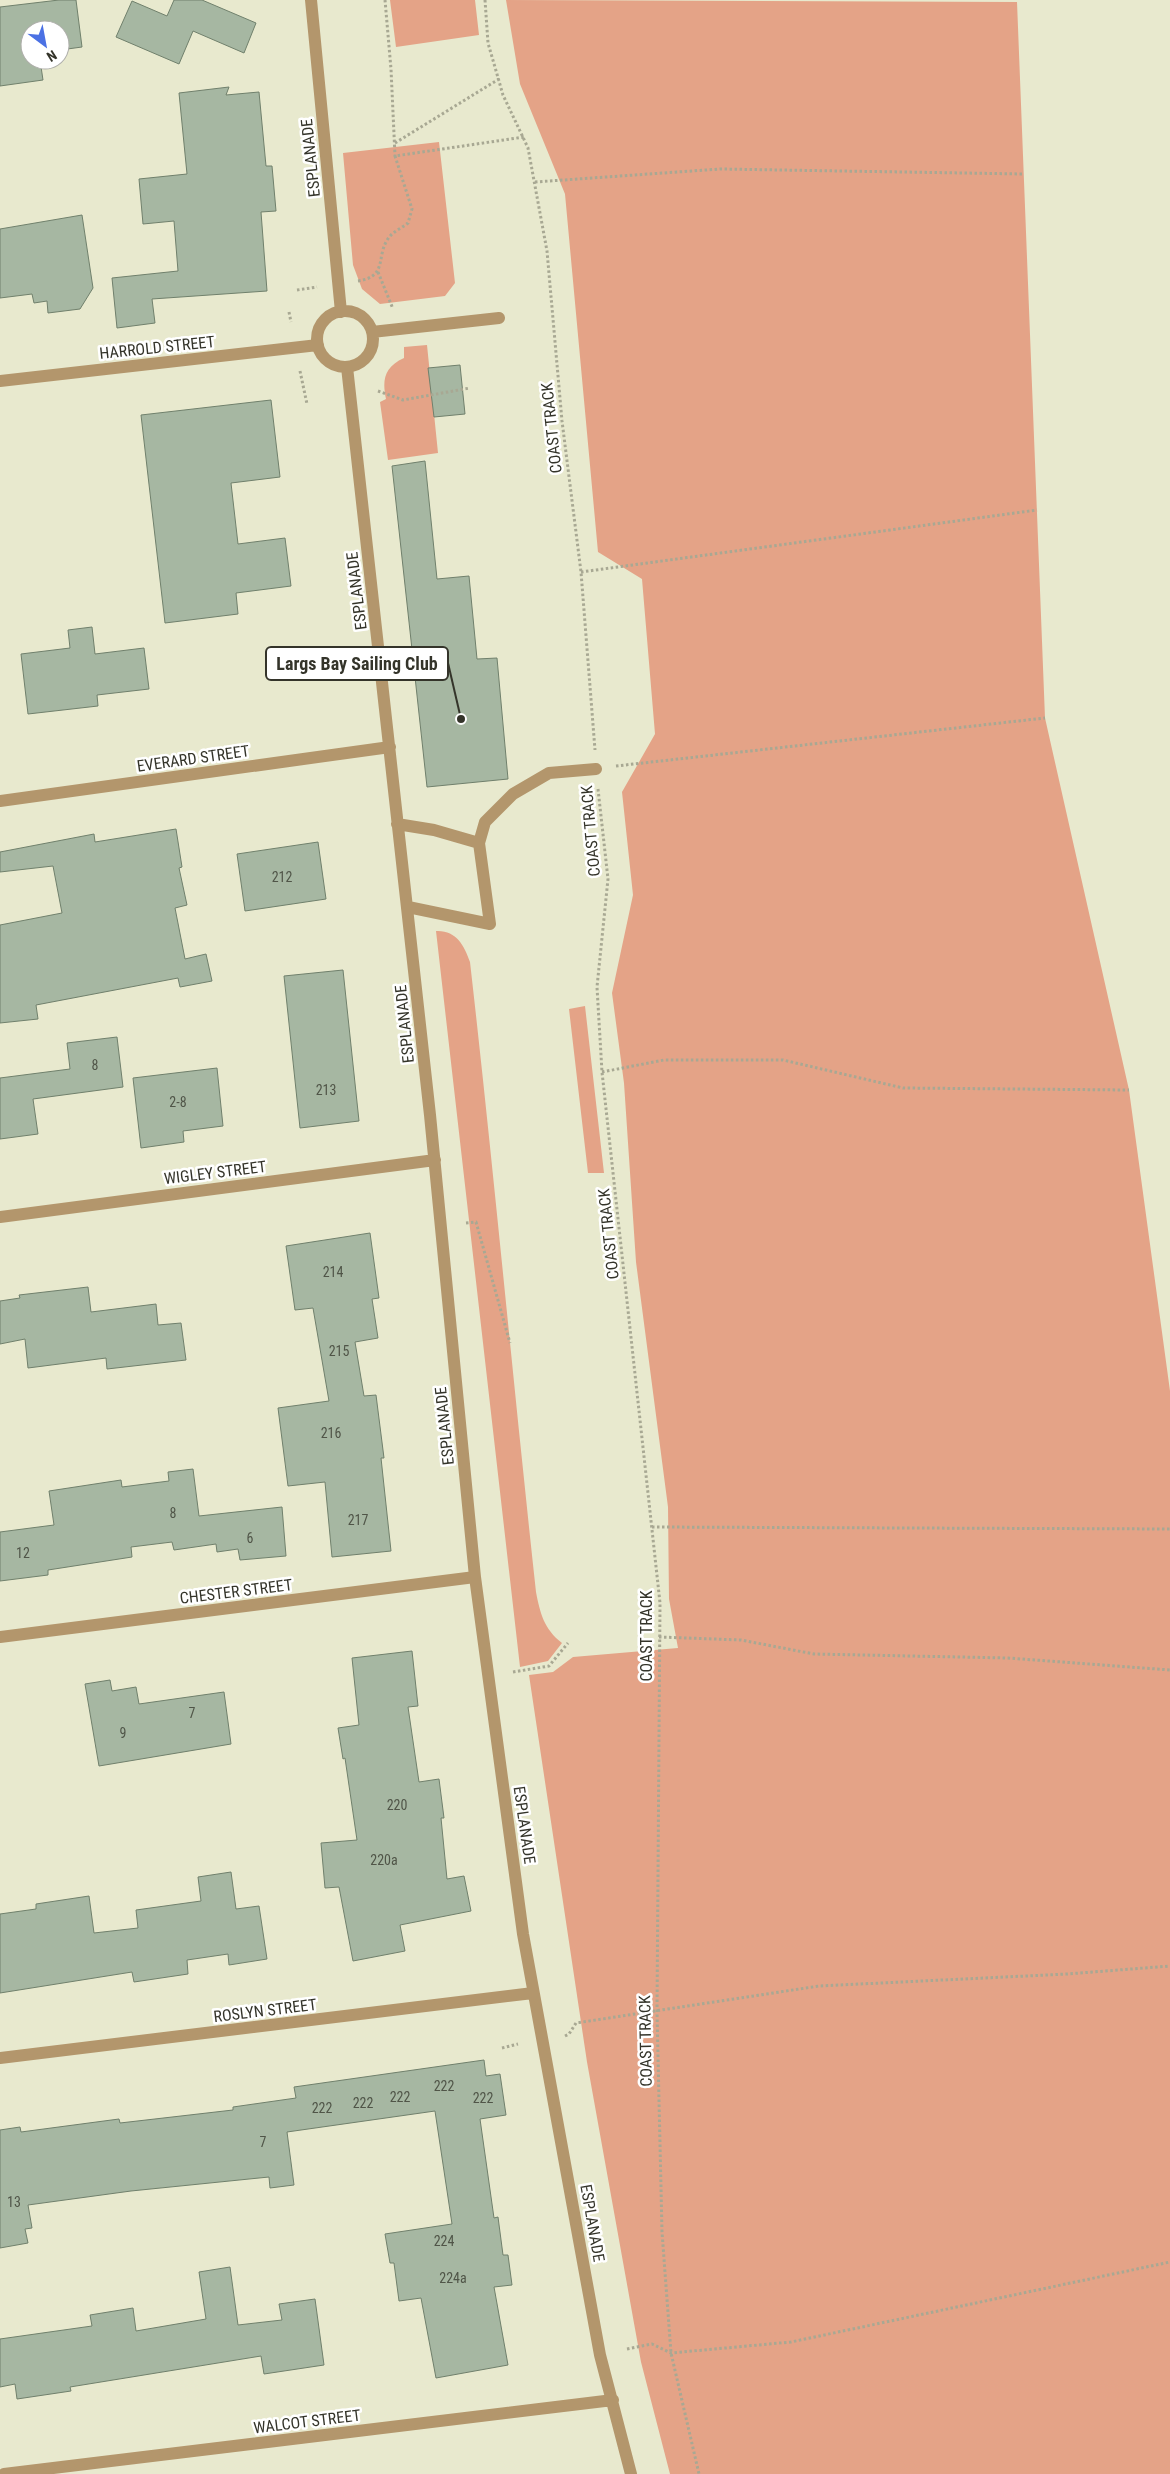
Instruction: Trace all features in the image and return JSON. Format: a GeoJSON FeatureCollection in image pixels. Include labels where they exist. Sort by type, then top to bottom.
{"type":"FeatureCollection","features":[{"type":"Feature","properties":{"kind":"street","name":"ESPLANADE"},"geometry":{"type":"LineString","coordinates":[[311,0],[341,312]]}},
{"type":"Feature","properties":{"kind":"street"},"geometry":{"type":"LineString","coordinates":[[341,312],[359,315],[365,320],[372,332],[373,341],[366,358],[359,364],[347,367],[334,365],[326,360],[318,345],[318,336],[325,321],[341,312]]}},
{"type":"Feature","properties":{"kind":"street"},"geometry":{"type":"LineString","coordinates":[[372,332],[499,318]]}},
{"type":"Feature","properties":{"kind":"street","name":"HARROLD STREET"},"geometry":{"type":"LineString","coordinates":[[0,381],[318,345]]}},
{"type":"Feature","properties":{"kind":"street","name":"ESPLANADE"},"geometry":{"type":"LineString","coordinates":[[347,367],[435,1160],[475,1577],[533,1993],[600,2354],[631,2474]]}},
{"type":"Feature","properties":{"kind":"street","name":"EVERARD STREET"},"geometry":{"type":"LineString","coordinates":[[0,801],[390,747]]}},
{"type":"Feature","properties":{"kind":"street"},"geometry":{"type":"LineString","coordinates":[[408,907],[490,924],[478,843],[485,822],[513,794],[549,773],[596,769]]}},
{"type":"Feature","properties":{"kind":"street"},"geometry":{"type":"LineString","coordinates":[[397,824],[434,830],[478,843]]}},
{"type":"Feature","properties":{"kind":"street","name":"WIGLEY STREET"},"geometry":{"type":"LineString","coordinates":[[0,1217],[435,1160]]}},
{"type":"Feature","properties":{"kind":"street","name":"CHESTER STREET"},"geometry":{"type":"LineString","coordinates":[[0,1637],[475,1577]]}},
{"type":"Feature","properties":{"kind":"street","name":"ROSLYN STREET"},"geometry":{"type":"LineString","coordinates":[[0,2058],[533,1993]]}},
{"type":"Feature","properties":{"kind":"street","name":"WALCOT STREET"},"geometry":{"type":"LineString","coordinates":[[4,2474],[613,2400]]}},
{"type":"Feature","properties":{"kind":"path"},"geometry":{"type":"LineString","coordinates":[[355,281],[371,279],[378,272],[383,249],[391,235],[408,223],[412,209],[395,156],[392,69],[385,0]]}},
{"type":"Feature","properties":{"kind":"path","name":"COAST TRACK"},"geometry":{"type":"LineString","coordinates":[[485,0],[488,43],[503,95],[528,148],[548,251],[562,421],[581,572],[596,769],[608,879],[596,986],[602,1072],[660,1603],[656,2012],[662,2232],[671,2353],[699,2474]]}},
{"type":"Feature","properties":{"kind":"path"},"geometry":{"type":"LineString","coordinates":[[394,144],[499,79]]}},
{"type":"Feature","properties":{"kind":"path"},"geometry":{"type":"LineString","coordinates":[[395,156],[524,137]]}},
{"type":"Feature","properties":{"kind":"path"},"geometry":{"type":"LineString","coordinates":[[534,182],[720,169],[1024,174]]}},
{"type":"Feature","properties":{"kind":"path"},"geometry":{"type":"LineString","coordinates":[[378,272],[394,311]]}},
{"type":"Feature","properties":{"kind":"path"},"geometry":{"type":"LineString","coordinates":[[297,290],[317,287]]}},
{"type":"Feature","properties":{"kind":"path"},"geometry":{"type":"LineString","coordinates":[[289,312],[291,322]]}},
{"type":"Feature","properties":{"kind":"path"},"geometry":{"type":"LineString","coordinates":[[300,371],[307,404]]}},
{"type":"Feature","properties":{"kind":"path"},"geometry":{"type":"LineString","coordinates":[[378,391],[403,400],[470,388]]}},
{"type":"Feature","properties":{"kind":"path"},"geometry":{"type":"LineString","coordinates":[[581,572],[1037,510]]}},
{"type":"Feature","properties":{"kind":"path"},"geometry":{"type":"LineString","coordinates":[[596,769],[1045,718]]}},
{"type":"Feature","properties":{"kind":"path"},"geometry":{"type":"LineString","coordinates":[[602,1072],[664,1060],[783,1060],[903,1088],[1129,1090]]}},
{"type":"Feature","properties":{"kind":"path"},"geometry":{"type":"LineString","coordinates":[[466,1223],[476,1222],[510,1343]]}},
{"type":"Feature","properties":{"kind":"path"},"geometry":{"type":"LineString","coordinates":[[652,1527],[1170,1529]]}},
{"type":"Feature","properties":{"kind":"path"},"geometry":{"type":"LineString","coordinates":[[659,1637],[740,1640],[814,1654],[1008,1658],[1170,1670]]}},
{"type":"Feature","properties":{"kind":"path"},"geometry":{"type":"LineString","coordinates":[[513,1672],[549,1666],[568,1643]]}},
{"type":"Feature","properties":{"kind":"path"},"geometry":{"type":"LineString","coordinates":[[565,2036],[569,2034],[576,2023],[819,1986],[1067,1974],[1170,1966]]}},
{"type":"Feature","properties":{"kind":"path"},"geometry":{"type":"LineString","coordinates":[[502,2048],[518,2044]]}},
{"type":"Feature","properties":{"kind":"path"},"geometry":{"type":"LineString","coordinates":[[627,2349],[652,2344],[671,2353],[791,2342],[1170,2262]]}},
{"type":"Feature","properties":{"kind":"shaded area"},"geometry":{"type":"Polygon","coordinates":[[[390,0],[475,0],[479,35],[396,47],[390,0]]]}},
{"type":"Feature","properties":{"kind":"shaded area"},"geometry":{"type":"Polygon","coordinates":[[[506,0],[1017,2],[1045,718],[1129,1090],[1170,1391],[1170,2474],[670,2474],[641,2362],[587,2062],[529,1675],[553,1672],[573,1657],[678,1648],[669,1599],[668,1507],[636,1262],[624,1083],[612,993],[633,895],[622,792],[655,734],[642,579],[598,552],[565,194],[520,84],[506,0]]]}},
{"type":"Feature","properties":{"kind":"shaded area"},"geometry":{"type":"Polygon","coordinates":[[[439,142],[455,283],[445,296],[380,304],[362,289],[353,265],[343,153],[439,142]]]}},
{"type":"Feature","properties":{"kind":"shaded area"},"geometry":{"type":"Polygon","coordinates":[[[427,345],[438,453],[388,460],[380,402],[386,399],[384,386],[386,375],[392,366],[404,358],[404,347],[427,345]]]}},
{"type":"Feature","properties":{"kind":"shaded area"},"geometry":{"type":"Polygon","coordinates":[[[436,931],[443,931],[454,936],[462,944],[470,962],[536,1592],[539,1607],[547,1626],[562,1643],[548,1661],[520,1667],[436,931]]]}},
{"type":"Feature","properties":{"kind":"shaded area"},"geometry":{"type":"Polygon","coordinates":[[[585,1006],[604,1173],[588,1173],[569,1009],[585,1006]]]}},
{"type":"Feature","properties":{"kind":"building"},"geometry":{"type":"Polygon","coordinates":[[[59,0],[76,0],[82,47],[70,49],[70,20],[20,20],[20,70],[42,70],[43,80],[0,86],[0,7],[59,0]]]}},
{"type":"Feature","properties":{"kind":"building"},"geometry":{"type":"Polygon","coordinates":[[[174,0],[202,0],[256,23],[244,53],[193,31],[179,64],[116,37],[132,1],[167,16],[174,0]]]}},
{"type":"Feature","properties":{"kind":"building"},"geometry":{"type":"Polygon","coordinates":[[[229,87],[226,95],[259,92],[266,166],[272,166],[276,211],[261,212],[267,291],[152,299],[155,323],[117,328],[112,278],[178,271],[174,221],[143,224],[139,179],[187,174],[179,93],[229,87]]]}},
{"type":"Feature","properties":{"kind":"building"},"geometry":{"type":"Polygon","coordinates":[[[82,215],[93,288],[80,309],[48,313],[47,301],[34,303],[32,294],[0,298],[0,229],[82,215]]]}},
{"type":"Feature","properties":{"kind":"building"},"geometry":{"type":"Polygon","coordinates":[[[460,365],[465,414],[434,417],[428,368],[460,365]]]}},
{"type":"Feature","properties":{"kind":"building"},"geometry":{"type":"Polygon","coordinates":[[[271,400],[280,477],[231,483],[238,544],[285,538],[291,586],[236,593],[238,614],[165,623],[141,415],[271,400]]]}},
{"type":"Feature","properties":{"kind":"building"},"geometry":{"type":"Polygon","coordinates":[[[425,461],[437,579],[469,576],[477,659],[497,658],[508,779],[427,787],[392,466],[425,461]]]}},
{"type":"Feature","properties":{"kind":"building"},"geometry":{"type":"Polygon","coordinates":[[[92,627],[95,654],[144,648],[149,689],[97,695],[98,706],[28,714],[21,654],[70,648],[68,630],[92,627]]]}},
{"type":"Feature","properties":{"kind":"building"},"geometry":{"type":"Polygon","coordinates":[[[176,829],[182,867],[179,868],[187,905],[175,908],[185,959],[206,954],[212,981],[180,987],[178,978],[36,1005],[38,1019],[0,1023],[0,925],[62,913],[53,866],[0,872],[0,852],[94,834],[95,842],[176,829]]]}},
{"type":"Feature","properties":{"kind":"building"},"geometry":{"type":"Polygon","coordinates":[[[318,842],[326,899],[245,911],[237,854],[318,842]]]}},
{"type":"Feature","properties":{"kind":"building"},"geometry":{"type":"Polygon","coordinates":[[[343,970],[359,1121],[300,1128],[284,976],[343,970]]]}},
{"type":"Feature","properties":{"kind":"building"},"geometry":{"type":"Polygon","coordinates":[[[117,1037],[123,1087],[33,1099],[38,1134],[0,1139],[0,1078],[70,1069],[67,1043],[117,1037]]]}},
{"type":"Feature","properties":{"kind":"building"},"geometry":{"type":"Polygon","coordinates":[[[217,1068],[223,1126],[183,1131],[184,1142],[141,1148],[133,1078],[217,1068]]]}},
{"type":"Feature","properties":{"kind":"building"},"geometry":{"type":"Polygon","coordinates":[[[370,1233],[379,1298],[372,1299],[378,1338],[355,1342],[364,1396],[376,1395],[384,1458],[381,1458],[391,1551],[332,1557],[325,1482],[288,1486],[278,1408],[329,1401],[313,1308],[295,1310],[286,1246],[370,1233]]]}},
{"type":"Feature","properties":{"kind":"building"},"geometry":{"type":"Polygon","coordinates":[[[88,1287],[91,1312],[156,1304],[158,1325],[181,1323],[186,1360],[107,1369],[106,1358],[28,1368],[25,1339],[0,1344],[0,1301],[20,1298],[19,1295],[88,1287]]]}},
{"type":"Feature","properties":{"kind":"building"},"geometry":{"type":"Polygon","coordinates":[[[193,1469],[199,1516],[282,1507],[286,1556],[240,1560],[238,1549],[217,1552],[216,1544],[174,1550],[172,1542],[131,1547],[132,1557],[48,1570],[48,1575],[0,1581],[0,1532],[54,1525],[49,1491],[121,1480],[122,1487],[169,1481],[168,1472],[193,1469]]]}},
{"type":"Feature","properties":{"kind":"building"},"geometry":{"type":"Polygon","coordinates":[[[412,1651],[418,1706],[408,1707],[419,1782],[439,1779],[444,1818],[441,1818],[447,1879],[464,1876],[471,1911],[400,1925],[405,1951],[353,1961],[339,1887],[325,1888],[321,1843],[357,1840],[345,1758],[343,1759],[338,1728],[359,1725],[352,1658],[412,1651]]]}},
{"type":"Feature","properties":{"kind":"building"},"geometry":{"type":"Polygon","coordinates":[[[110,1680],[112,1691],[136,1687],[139,1704],[224,1692],[231,1744],[99,1766],[85,1684],[110,1680]]]}},
{"type":"Feature","properties":{"kind":"building"},"geometry":{"type":"Polygon","coordinates":[[[231,1872],[236,1909],[259,1906],[267,1959],[229,1965],[228,1954],[187,1960],[188,1974],[134,1982],[132,1972],[0,1993],[0,1914],[36,1909],[36,1904],[89,1896],[94,1933],[138,1928],[136,1910],[201,1901],[198,1877],[231,1872]]]}},
{"type":"Feature","properties":{"kind":"building"},"geometry":{"type":"Polygon","coordinates":[[[484,2060],[486,2076],[500,2074],[506,2115],[480,2119],[494,2218],[498,2217],[503,2255],[508,2255],[512,2285],[494,2287],[508,2365],[436,2378],[421,2298],[399,2301],[394,2263],[390,2263],[385,2234],[452,2224],[435,2111],[287,2132],[294,2185],[270,2188],[269,2177],[131,2191],[28,2205],[32,2228],[25,2229],[28,2243],[0,2248],[0,2130],[20,2127],[21,2132],[119,2119],[120,2123],[233,2110],[233,2107],[296,2098],[294,2087],[484,2060]]]}},
{"type":"Feature","properties":{"kind":"building"},"geometry":{"type":"Polygon","coordinates":[[[230,2267],[238,2325],[282,2320],[279,2304],[315,2299],[324,2365],[264,2374],[261,2356],[70,2387],[71,2391],[17,2399],[15,2384],[0,2387],[0,2339],[92,2326],[90,2315],[133,2308],[136,2331],[206,2319],[199,2272],[230,2267]]]}},
{"type":"Feature","properties":{"kind":"place","name":"Largs Bay Sailing Club"},"geometry":{"type":"Point","coordinates":[461,719]}}]}
